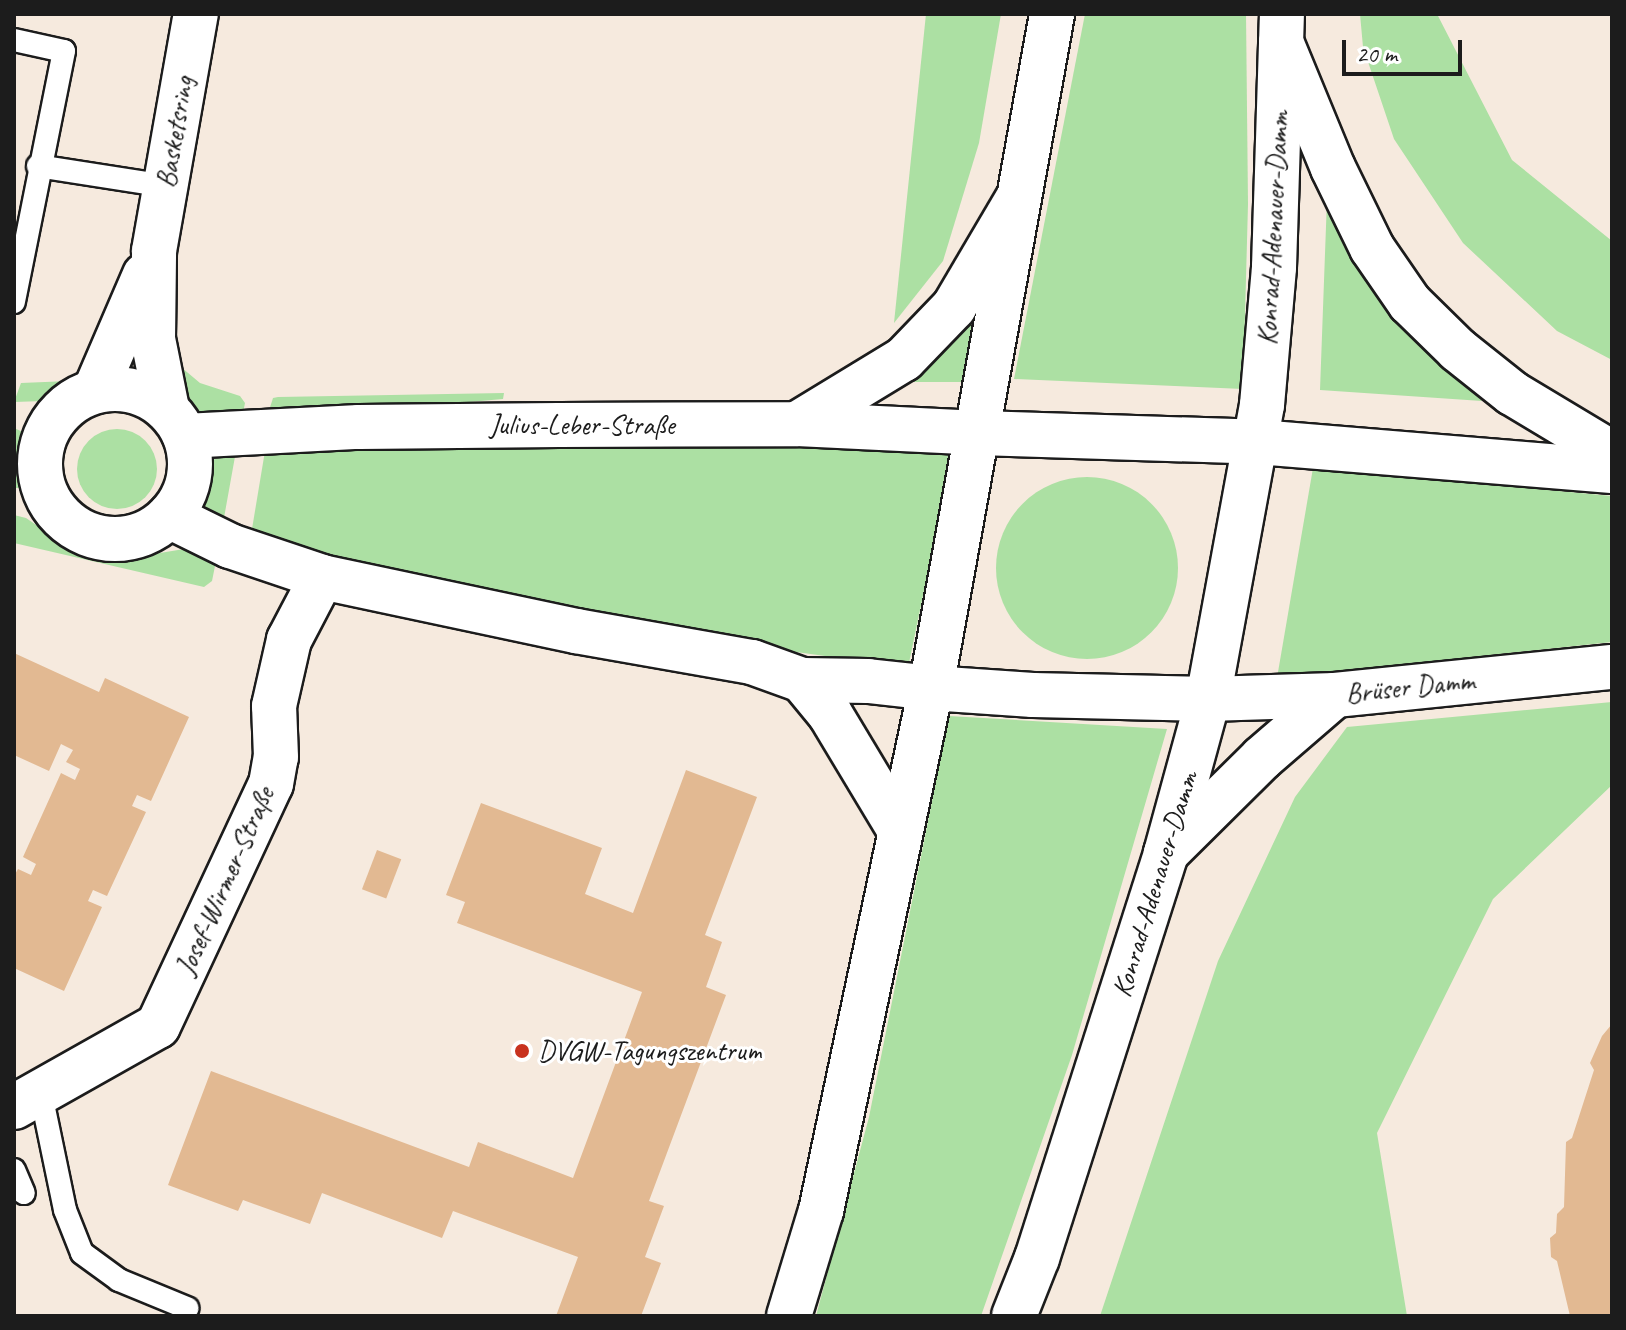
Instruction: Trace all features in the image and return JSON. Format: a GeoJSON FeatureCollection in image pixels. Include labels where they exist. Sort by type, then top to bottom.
{"type":"FeatureCollection","features":[{"type":"Feature","properties":{"kind":"street","name":"Basketsring"},"geometry":{"type":"LineString","coordinates":[[176,423],[153,339],[154,251],[196,14]]}},
{"type":"Feature","properties":{"kind":"street"},"geometry":{"type":"LineString","coordinates":[[789,1316],[821,1211],[931,688],[1052,14]]}},
{"type":"Feature","properties":{"kind":"street"},"geometry":{"type":"LineString","coordinates":[[1281,28],[1333,168],[1372,248],[1410,303],[1458,350],[1512,393],[1612,453]]}},
{"type":"Feature","properties":{"kind":"street","name":"Konrad-Adenauer-Damm"},"geometry":{"type":"LineString","coordinates":[[1014,1316],[1037,1258],[1166,853],[1208,699],[1258,442],[1274,267],[1281,28]]}},
{"type":"Feature","properties":{"kind":"street"},"geometry":{"type":"LineString","coordinates":[[797,424],[904,359],[954,307],[1018,198]]}},
{"type":"Feature","properties":{"kind":"street","name":"Basketsring"},"geometry":{"type":"LineString","coordinates":[[95,391],[154,251]]}},
{"type":"Feature","properties":{"kind":"street","name":"Julius-Leber-Straße"},"geometry":{"type":"LineString","coordinates":[[95,391],[121,388],[145,395],[176,423],[359,427],[797,424],[979,433]]}},
{"type":"Feature","properties":{"kind":"street"},"geometry":{"type":"LineString","coordinates":[[95,391],[34,417],[43,439],[31,499],[82,532],[104,539],[139,534],[169,516],[182,498],[190,457],[176,423]]}},
{"type":"Feature","properties":{"kind":"street"},"geometry":{"type":"LineString","coordinates":[[979,433],[1258,442],[1612,471]]}},
{"type":"Feature","properties":{"kind":"street"},"geometry":{"type":"LineString","coordinates":[[169,516],[230,546],[322,577],[576,631],[752,662],[802,680],[868,681],[931,688]]}},
{"type":"Feature","properties":{"kind":"street","name":"Josef-Wirmer-Straße"},"geometry":{"type":"LineString","coordinates":[[28,1100],[158,1026],[271,784],[276,757],[274,706],[289,640],[322,577]]}},
{"type":"Feature","properties":{"kind":"street","name":"Brüser Damm"},"geometry":{"type":"LineString","coordinates":[[931,688],[1033,695],[1208,699],[1335,695],[1612,667]]}},
{"type":"Feature","properties":{"kind":"street"},"geometry":{"type":"LineString","coordinates":[[802,680],[830,714],[899,829]]}},
{"type":"Feature","properties":{"kind":"street"},"geometry":{"type":"LineString","coordinates":[[1166,853],[1262,758],[1335,695]]}},
{"type":"Feature","properties":{"kind":"lane"},"geometry":{"type":"LineString","coordinates":[[14,40],[64,51],[38,166],[14,302]]}},
{"type":"Feature","properties":{"kind":"lane"},"geometry":{"type":"LineString","coordinates":[[38,166],[165,186]]}},
{"type":"Feature","properties":{"kind":"lane"},"geometry":{"type":"LineString","coordinates":[[28,1100],[82,1253],[119,1280],[187,1308]]}},
{"type":"Feature","properties":{"kind":"lane"},"geometry":{"type":"LineString","coordinates":[[14,1170],[24,1193]]}},
{"type":"Feature","properties":{"kind":"green space"},"geometry":{"type":"Polygon","coordinates":[[[926,14],[1001,14],[979,143],[943,261],[894,323],[926,14]]]}},
{"type":"Feature","properties":{"kind":"green space"},"geometry":{"type":"Polygon","coordinates":[[[1085,14],[1246,14],[1248,204],[1243,389],[1014,379],[1085,14]]]}},
{"type":"Feature","properties":{"kind":"green space"},"geometry":{"type":"Polygon","coordinates":[[[1360,14],[1437,14],[1512,160],[1612,241],[1612,360],[1557,331],[1463,243],[1394,139],[1363,47],[1360,14]]]}},
{"type":"Feature","properties":{"kind":"green space"},"geometry":{"type":"Polygon","coordinates":[[[1327,199],[1403,326],[1482,401],[1320,390],[1327,199]]]}},
{"type":"Feature","properties":{"kind":"green space"},"geometry":{"type":"Polygon","coordinates":[[[969,321],[974,323],[965,382],[906,382],[969,321]]]}},
{"type":"Feature","properties":{"kind":"green space"},"geometry":{"type":"Polygon","coordinates":[[[175,362],[200,383],[240,396],[245,403],[241,423],[201,418],[187,407],[175,362]]]}},
{"type":"Feature","properties":{"kind":"green space"},"geometry":{"type":"Polygon","coordinates":[[[82,370],[80,387],[68,395],[44,401],[14,402],[21,383],[69,381],[82,370]]]}},
{"type":"Feature","properties":{"kind":"green space"},"geometry":{"type":"Polygon","coordinates":[[[504,393],[503,399],[266,420],[273,398],[278,397],[504,393]]]}},
{"type":"Feature","properties":{"kind":"green space"},"geometry":{"type":"Polygon","coordinates":[[[14,428],[32,436],[27,462],[28,484],[22,488],[14,488],[14,428]]]}},
{"type":"Feature","properties":{"kind":"green space"},"geometry":{"type":"Polygon","coordinates":[[[117,429],[132,432],[145,441],[154,454],[157,469],[154,484],[145,497],[132,506],[117,509],[102,506],[89,497],[80,484],[77,469],[80,454],[89,441],[102,432],[117,429]]]}},
{"type":"Feature","properties":{"kind":"green space"},"geometry":{"type":"Polygon","coordinates":[[[718,442],[949,448],[952,456],[909,663],[904,667],[687,637],[368,570],[251,535],[265,451],[718,442]]]}},
{"type":"Feature","properties":{"kind":"green space"},"geometry":{"type":"Polygon","coordinates":[[[236,451],[222,529],[198,509],[206,484],[207,462],[236,451]]]}},
{"type":"Feature","properties":{"kind":"green space"},"geometry":{"type":"Polygon","coordinates":[[[1313,468],[1612,496],[1612,642],[1277,678],[1313,468]]]}},
{"type":"Feature","properties":{"kind":"green space"},"geometry":{"type":"Polygon","coordinates":[[[1087,477],[1122,484],[1138,492],[1151,504],[1163,517],[1171,533],[1178,568],[1171,603],[1163,619],[1151,632],[1138,644],[1122,652],[1087,659],[1052,652],[1036,644],[1023,632],[1011,619],[1003,603],[996,568],[1003,533],[1011,517],[1023,504],[1036,492],[1052,484],[1087,477]]]}},
{"type":"Feature","properties":{"kind":"green space"},"geometry":{"type":"Polygon","coordinates":[[[14,515],[26,518],[64,544],[98,558],[118,560],[190,548],[216,561],[212,581],[204,587],[14,543],[14,515]]]}},
{"type":"Feature","properties":{"kind":"green space"},"geometry":{"type":"Polygon","coordinates":[[[1612,702],[1612,785],[1493,899],[1377,1133],[1407,1316],[1100,1316],[1218,961],[1295,797],[1347,727],[1612,702]]]}},
{"type":"Feature","properties":{"kind":"green space"},"geometry":{"type":"Polygon","coordinates":[[[949,716],[1167,729],[1072,1055],[981,1316],[816,1316],[869,1117],[949,716]]]}},
{"type":"Feature","properties":{"kind":"building"},"geometry":{"type":"Polygon","coordinates":[[[14,653],[99,692],[105,678],[189,717],[151,801],[137,795],[132,806],[146,812],[107,896],[93,890],[88,901],[102,907],[64,991],[14,968],[14,876],[18,869],[31,875],[36,864],[23,857],[61,773],[75,780],[80,769],[66,762],[73,750],[61,744],[49,771],[14,755],[14,653]]]}},
{"type":"Feature","properties":{"kind":"building"},"geometry":{"type":"Polygon","coordinates":[[[686,770],[757,797],[705,935],[722,942],[706,987],[726,995],[649,1201],[664,1206],[645,1257],[661,1263],[641,1316],[556,1316],[578,1257],[453,1211],[442,1238],[322,1193],[310,1224],[243,1200],[238,1211],[168,1185],[211,1071],[469,1167],[478,1142],[573,1178],[642,992],[457,923],[465,902],[446,895],[481,803],[602,848],[585,894],[633,913],[686,770]]]}},
{"type":"Feature","properties":{"kind":"building"},"geometry":{"type":"Polygon","coordinates":[[[377,850],[401,859],[386,899],[362,889],[377,850]]]}},
{"type":"Feature","properties":{"kind":"building"},"geometry":{"type":"Polygon","coordinates":[[[1612,1024],[1612,1316],[1570,1316],[1557,1261],[1551,1257],[1550,1238],[1556,1233],[1557,1214],[1564,1207],[1566,1142],[1572,1138],[1594,1070],[1590,1063],[1602,1036],[1612,1024]]]}},
{"type":"Feature","properties":{"kind":"place","name":"DVGW-Tagungszentrum"},"geometry":{"type":"Point","coordinates":[522,1051]}}]}
